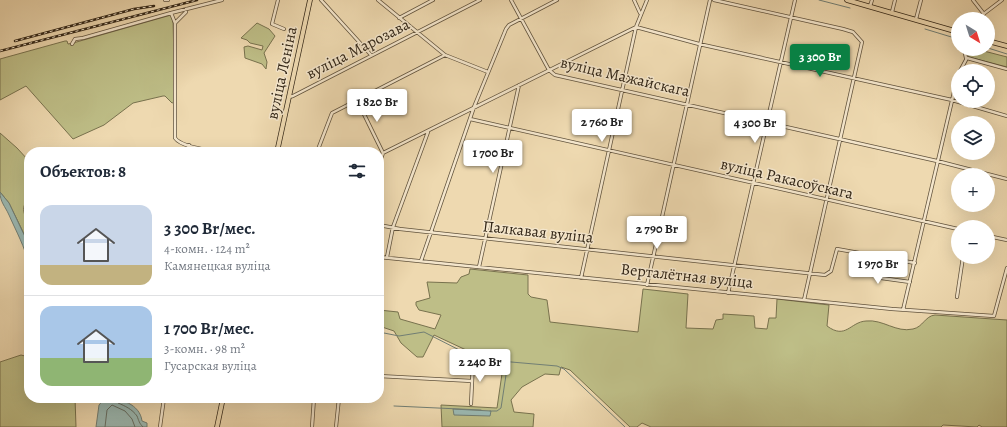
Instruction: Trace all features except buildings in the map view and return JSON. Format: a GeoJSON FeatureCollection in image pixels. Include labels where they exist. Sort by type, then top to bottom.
{"type":"FeatureCollection","features":[{"type":"Feature","properties":{"kind":"main road","name":"вуліца Леніна"},"geometry":{"type":"LineString","coordinates":[[278,147],[310,0]]}},
{"type":"Feature","properties":{"kind":"main road"},"geometry":{"type":"LineString","coordinates":[[848,0],[951,30]]}},
{"type":"Feature","properties":{"kind":"main road"},"geometry":{"type":"LineString","coordinates":[[995,43],[1007,46]]}},
{"type":"Feature","properties":{"kind":"main road"},"geometry":{"type":"LineString","coordinates":[[216,427],[222,403]]}},
{"type":"Feature","properties":{"kind":"street"},"geometry":{"type":"LineString","coordinates":[[72,44],[74,39],[83,38],[222,0]]}},
{"type":"Feature","properties":{"kind":"street"},"geometry":{"type":"LineString","coordinates":[[278,0],[272,24],[284,29]]}},
{"type":"Feature","properties":{"kind":"street"},"geometry":{"type":"LineString","coordinates":[[321,0],[371,55]]}},
{"type":"Feature","properties":{"kind":"street"},"geometry":{"type":"LineString","coordinates":[[378,0],[445,55],[488,72]]}},
{"type":"Feature","properties":{"kind":"street"},"geometry":{"type":"LineString","coordinates":[[399,18],[433,0]]}},
{"type":"Feature","properties":{"kind":"street","name":"вуліца Марозава"},"geometry":{"type":"LineString","coordinates":[[289,97],[480,0]]}},
{"type":"Feature","properties":{"kind":"street","name":"вуліца Мажайскага"},"geometry":{"type":"LineString","coordinates":[[511,0],[549,70],[558,76],[938,161],[1007,179]]}},
{"type":"Feature","properties":{"kind":"street"},"geometry":{"type":"LineString","coordinates":[[420,261],[474,107],[507,26],[557,0]]}},
{"type":"Feature","properties":{"kind":"street"},"geometry":{"type":"LineString","coordinates":[[634,0],[641,13]]}},
{"type":"Feature","properties":{"kind":"street"},"geometry":{"type":"LineString","coordinates":[[581,278],[636,27],[647,0]]}},
{"type":"Feature","properties":{"kind":"street"},"geometry":{"type":"LineString","coordinates":[[647,285],[672,165],[710,0]]}},
{"type":"Feature","properties":{"kind":"street"},"geometry":{"type":"LineString","coordinates":[[714,0],[853,32],[862,42],[804,300]]}},
{"type":"Feature","properties":{"kind":"street"},"geometry":{"type":"LineString","coordinates":[[728,293],[795,0]]}},
{"type":"Feature","properties":{"kind":"street"},"geometry":{"type":"LineString","coordinates":[[870,6],[872,0]]}},
{"type":"Feature","properties":{"kind":"street"},"geometry":{"type":"LineString","coordinates":[[892,12],[895,0]]}},
{"type":"Feature","properties":{"kind":"street"},"geometry":{"type":"LineString","coordinates":[[916,19],[921,0]]}},
{"type":"Feature","properties":{"kind":"street"},"geometry":{"type":"LineString","coordinates":[[973,0],[982,12]]}},
{"type":"Feature","properties":{"kind":"street"},"geometry":{"type":"LineString","coordinates":[[987,12],[1002,0]]}},
{"type":"Feature","properties":{"kind":"street"},"geometry":{"type":"LineString","coordinates":[[175,23],[186,12],[186,9]]}},
{"type":"Feature","properties":{"kind":"street"},"geometry":{"type":"LineString","coordinates":[[171,13],[175,23],[175,136],[178,142],[197,147]]}},
{"type":"Feature","properties":{"kind":"street"},"geometry":{"type":"LineString","coordinates":[[384,153],[636,27],[700,44],[951,100]]}},
{"type":"Feature","properties":{"kind":"street"},"geometry":{"type":"LineString","coordinates":[[320,147],[332,113],[445,55]]}},
{"type":"Feature","properties":{"kind":"street"},"geometry":{"type":"LineString","coordinates":[[963,64],[966,58],[1007,69]]}},
{"type":"Feature","properties":{"kind":"street"},"geometry":{"type":"LineString","coordinates":[[479,267],[520,85]]}},
{"type":"Feature","properties":{"kind":"street"},"geometry":{"type":"LineString","coordinates":[[357,100],[381,147]]}},
{"type":"Feature","properties":{"kind":"street"},"geometry":{"type":"LineString","coordinates":[[903,310],[951,104]]}},
{"type":"Feature","properties":{"kind":"street"},"geometry":{"type":"LineString","coordinates":[[980,108],[1007,116]]}},
{"type":"Feature","properties":{"kind":"street","name":"вуліца Ракасоўскага"},"geometry":{"type":"LineString","coordinates":[[470,119],[951,227]]}},
{"type":"Feature","properties":{"kind":"street"},"geometry":{"type":"LineString","coordinates":[[386,257],[393,228],[428,131]]}},
{"type":"Feature","properties":{"kind":"street","name":"Палкавая вуліца"},"geometry":{"type":"LineString","coordinates":[[384,226],[825,275],[830,273],[837,249],[914,263]]}},
{"type":"Feature","properties":{"kind":"street"},"geometry":{"type":"LineString","coordinates":[[995,237],[1007,240]]}},
{"type":"Feature","properties":{"kind":"street","name":"Верталётная вуліца"},"geometry":{"type":"LineString","coordinates":[[386,257],[647,285],[903,310],[994,316],[1007,268]]}},
{"type":"Feature","properties":{"kind":"street"},"geometry":{"type":"LineString","coordinates":[[882,257],[881,278],[910,282]]}},
{"type":"Feature","properties":{"kind":"street"},"geometry":{"type":"LineString","coordinates":[[957,297],[962,264]]}},
{"type":"Feature","properties":{"kind":"street"},"geometry":{"type":"LineString","coordinates":[[471,404],[473,362]]}},
{"type":"Feature","properties":{"kind":"street"},"geometry":{"type":"LineString","coordinates":[[384,376],[472,381]]}},
{"type":"Feature","properties":{"kind":"street"},"geometry":{"type":"LineString","coordinates":[[160,427],[163,403]]}},
{"type":"Feature","properties":{"kind":"street"},"geometry":{"type":"LineString","coordinates":[[312,427],[314,403]]}},
{"type":"Feature","properties":{"kind":"street"},"geometry":{"type":"LineString","coordinates":[[336,427],[338,403]]}},
{"type":"Feature","properties":{"kind":"green space"},"geometry":{"type":"Polygon","coordinates":[[[171,15],[173,19],[175,102],[172,103],[165,96],[163,96],[133,103],[104,125],[73,139],[26,86],[0,100],[0,59],[65,41],[67,41],[68,44],[73,43],[171,15]]]}},
{"type":"Feature","properties":{"kind":"green space"},"geometry":{"type":"Polygon","coordinates":[[[257,23],[269,29],[275,36],[264,53],[267,62],[266,69],[262,64],[245,58],[244,47],[248,46],[262,50],[263,46],[250,43],[241,38],[257,23]]]}},
{"type":"Feature","properties":{"kind":"green space"},"geometry":{"type":"Polygon","coordinates":[[[995,54],[1007,57],[1007,67],[969,57],[995,56],[995,54]]]}},
{"type":"Feature","properties":{"kind":"green space"},"geometry":{"type":"Polygon","coordinates":[[[0,133],[24,156],[24,234],[9,203],[0,192],[0,133]]]}},
{"type":"Feature","properties":{"kind":"green space"},"geometry":{"type":"Polygon","coordinates":[[[470,269],[528,275],[528,294],[531,297],[547,300],[550,322],[638,332],[643,289],[688,294],[686,328],[713,329],[716,320],[723,319],[723,314],[754,316],[755,328],[767,329],[769,318],[776,318],[777,299],[829,305],[827,326],[833,330],[839,331],[843,331],[856,324],[866,321],[878,322],[895,328],[907,330],[913,329],[929,317],[935,315],[1007,320],[1007,427],[943,425],[941,427],[651,427],[642,423],[637,427],[630,427],[570,370],[561,367],[559,375],[545,374],[522,387],[511,400],[514,412],[534,414],[533,427],[442,427],[441,405],[497,408],[504,360],[479,356],[434,335],[423,357],[417,357],[401,343],[394,331],[384,328],[384,311],[398,312],[400,319],[435,329],[441,315],[419,310],[416,305],[416,302],[430,298],[427,282],[457,283],[461,277],[469,274],[470,269]]]}},
{"type":"Feature","properties":{"kind":"green space"},"geometry":{"type":"Polygon","coordinates":[[[21,355],[24,356],[24,403],[75,403],[76,427],[0,427],[0,362],[21,355]]]}},
{"type":"Feature","properties":{"kind":"water"},"geometry":{"type":"Polygon","coordinates":[[[0,192],[9,203],[24,234],[24,249],[2,201],[0,192]]]}},
{"type":"Feature","properties":{"kind":"water"},"geometry":{"type":"Polygon","coordinates":[[[101,403],[128,403],[137,410],[142,421],[147,423],[147,427],[96,427],[99,405],[101,403]]]}},
{"type":"Feature","properties":{"kind":"water"},"geometry":{"type":"Polygon","coordinates":[[[453,409],[491,411],[490,416],[454,415],[453,409]]]}},
{"type":"Feature","properties":{"kind":"waterway"},"geometry":{"type":"LineString","coordinates":[[819,0],[850,8]]}},
{"type":"Feature","properties":{"kind":"waterway"},"geometry":{"type":"LineString","coordinates":[[925,29],[951,37]]}},
{"type":"Feature","properties":{"kind":"waterway"},"geometry":{"type":"LineString","coordinates":[[995,50],[1007,54]]}},
{"type":"Feature","properties":{"kind":"waterway"},"geometry":{"type":"LineString","coordinates":[[384,333],[399,336],[424,332],[477,359],[557,366],[564,369],[625,427]]}},
{"type":"Feature","properties":{"kind":"waterway"},"geometry":{"type":"LineString","coordinates":[[490,411],[497,411],[501,408],[508,362]]}},
{"type":"Feature","properties":{"kind":"waterway"},"geometry":{"type":"LineString","coordinates":[[394,406],[481,410]]}},
{"type":"Feature","properties":{"kind":"railway"},"geometry":{"type":"LineString","coordinates":[[0,51],[197,0]]}},
{"type":"Feature","properties":{"kind":"railway"},"geometry":{"type":"LineString","coordinates":[[15,41],[134,9],[154,6]]}}]}
